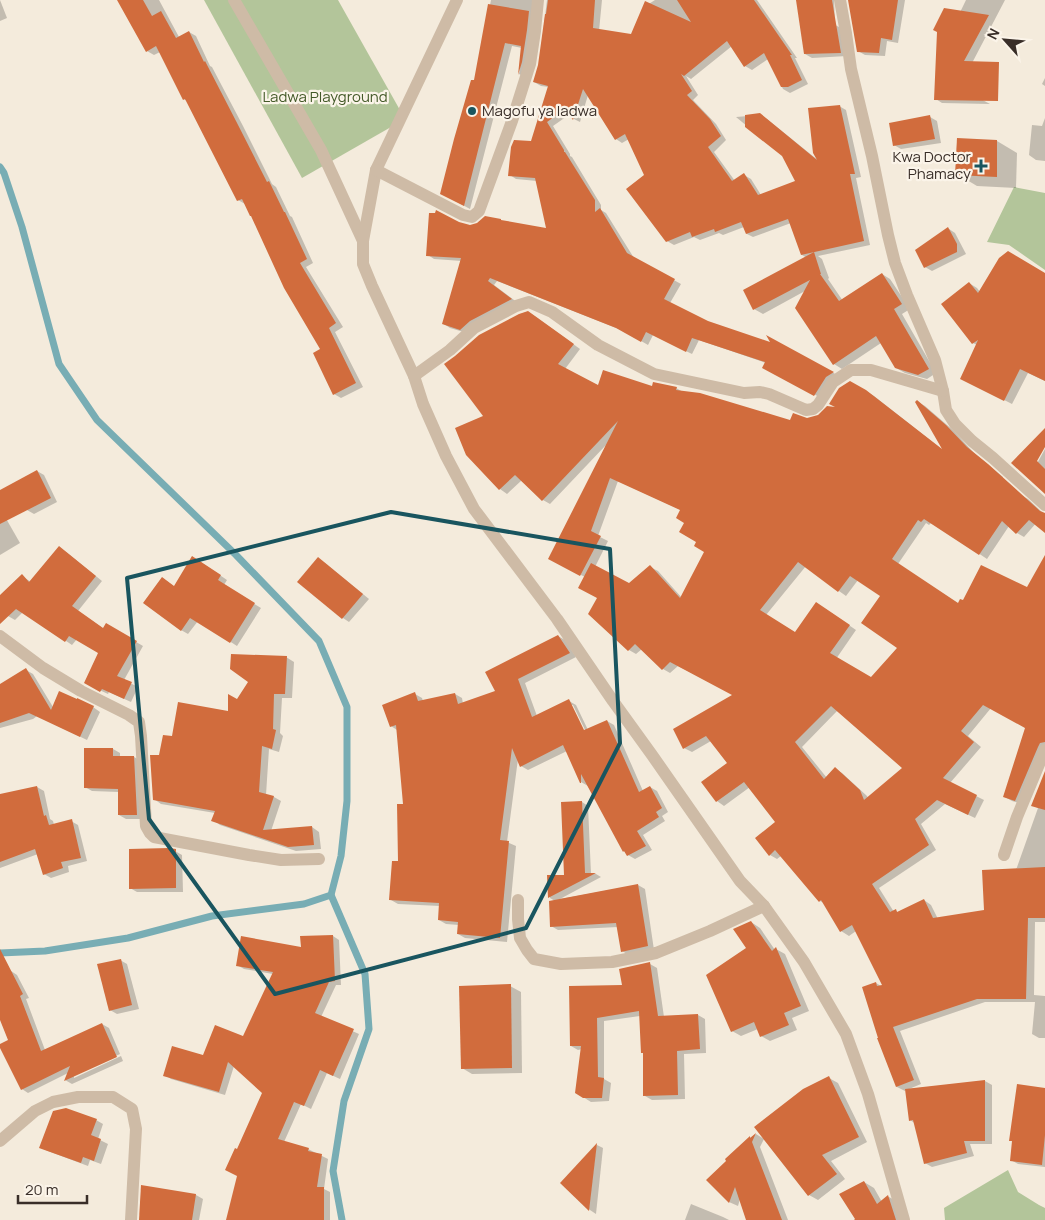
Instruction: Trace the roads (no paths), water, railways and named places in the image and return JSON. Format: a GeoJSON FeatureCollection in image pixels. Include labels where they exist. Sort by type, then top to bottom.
{"type":"FeatureCollection","features":[{"type":"Feature","properties":{"kind":"street"},"geometry":{"type":"LineString","coordinates":[[234,0],[321,150],[363,241]]}},
{"type":"Feature","properties":{"kind":"street"},"geometry":{"type":"LineString","coordinates":[[457,0],[376,170],[363,241],[363,264],[414,376],[423,404],[446,456],[474,509],[557,619],[613,702],[740,881],[764,906],[804,962],[846,1034],[868,1094],[904,1220]]}},
{"type":"Feature","properties":{"kind":"street"},"geometry":{"type":"LineString","coordinates":[[376,170],[464,215],[472,217],[479,211],[512,122],[530,64],[538,0]]}},
{"type":"Feature","properties":{"kind":"street"},"geometry":{"type":"LineString","coordinates":[[840,0],[852,69],[888,235],[898,271],[935,360],[946,410],[955,424],[972,441],[1045,505]]}},
{"type":"Feature","properties":{"kind":"street"},"geometry":{"type":"LineString","coordinates":[[414,376],[450,350],[474,328],[516,306],[529,302],[552,312],[598,345],[654,374],[744,393],[760,392],[769,394],[806,410],[813,409],[818,405],[833,382],[851,370],[871,370],[943,391]]}},
{"type":"Feature","properties":{"kind":"street"},"geometry":{"type":"LineString","coordinates":[[0,636],[43,668],[129,715],[138,722],[141,736],[146,826],[154,836],[281,860],[319,859]]}},
{"type":"Feature","properties":{"kind":"street"},"geometry":{"type":"LineString","coordinates":[[1004,854],[1045,750]]}},
{"type":"Feature","properties":{"kind":"street"},"geometry":{"type":"LineString","coordinates":[[518,900],[520,938],[527,950],[534,959],[561,964],[612,962],[656,953],[764,906]]}},
{"type":"Feature","properties":{"kind":"street"},"geometry":{"type":"LineString","coordinates":[[0,1141],[35,1112],[53,1102],[78,1097],[114,1097],[132,1109],[136,1129],[131,1220]]}},
{"type":"Feature","properties":{"kind":"waterway"},"geometry":{"type":"LineString","coordinates":[[0,167],[4,173],[22,227],[59,364],[97,420],[236,555],[319,641],[347,707],[347,801],[341,856],[331,895],[304,904],[212,916],[128,938],[45,951],[0,953]]}},
{"type":"Feature","properties":{"kind":"waterway"},"geometry":{"type":"LineString","coordinates":[[331,895],[365,974],[369,1029],[344,1101],[333,1171],[342,1220]]}},
{"type":"Feature","properties":{"kind":"place","name":"Magofu ya ladwa"},"geometry":{"type":"Point","coordinates":[472,111]}},
{"type":"Feature","properties":{"kind":"place","name":"Kwa Doctor Phamacy"},"geometry":{"type":"Point","coordinates":[981,166]}},
{"type":"Feature","properties":{"kind":"park label","name":"Ladwa Playground"},"geometry":{"type":"Point","coordinates":[325,97]}}]}
